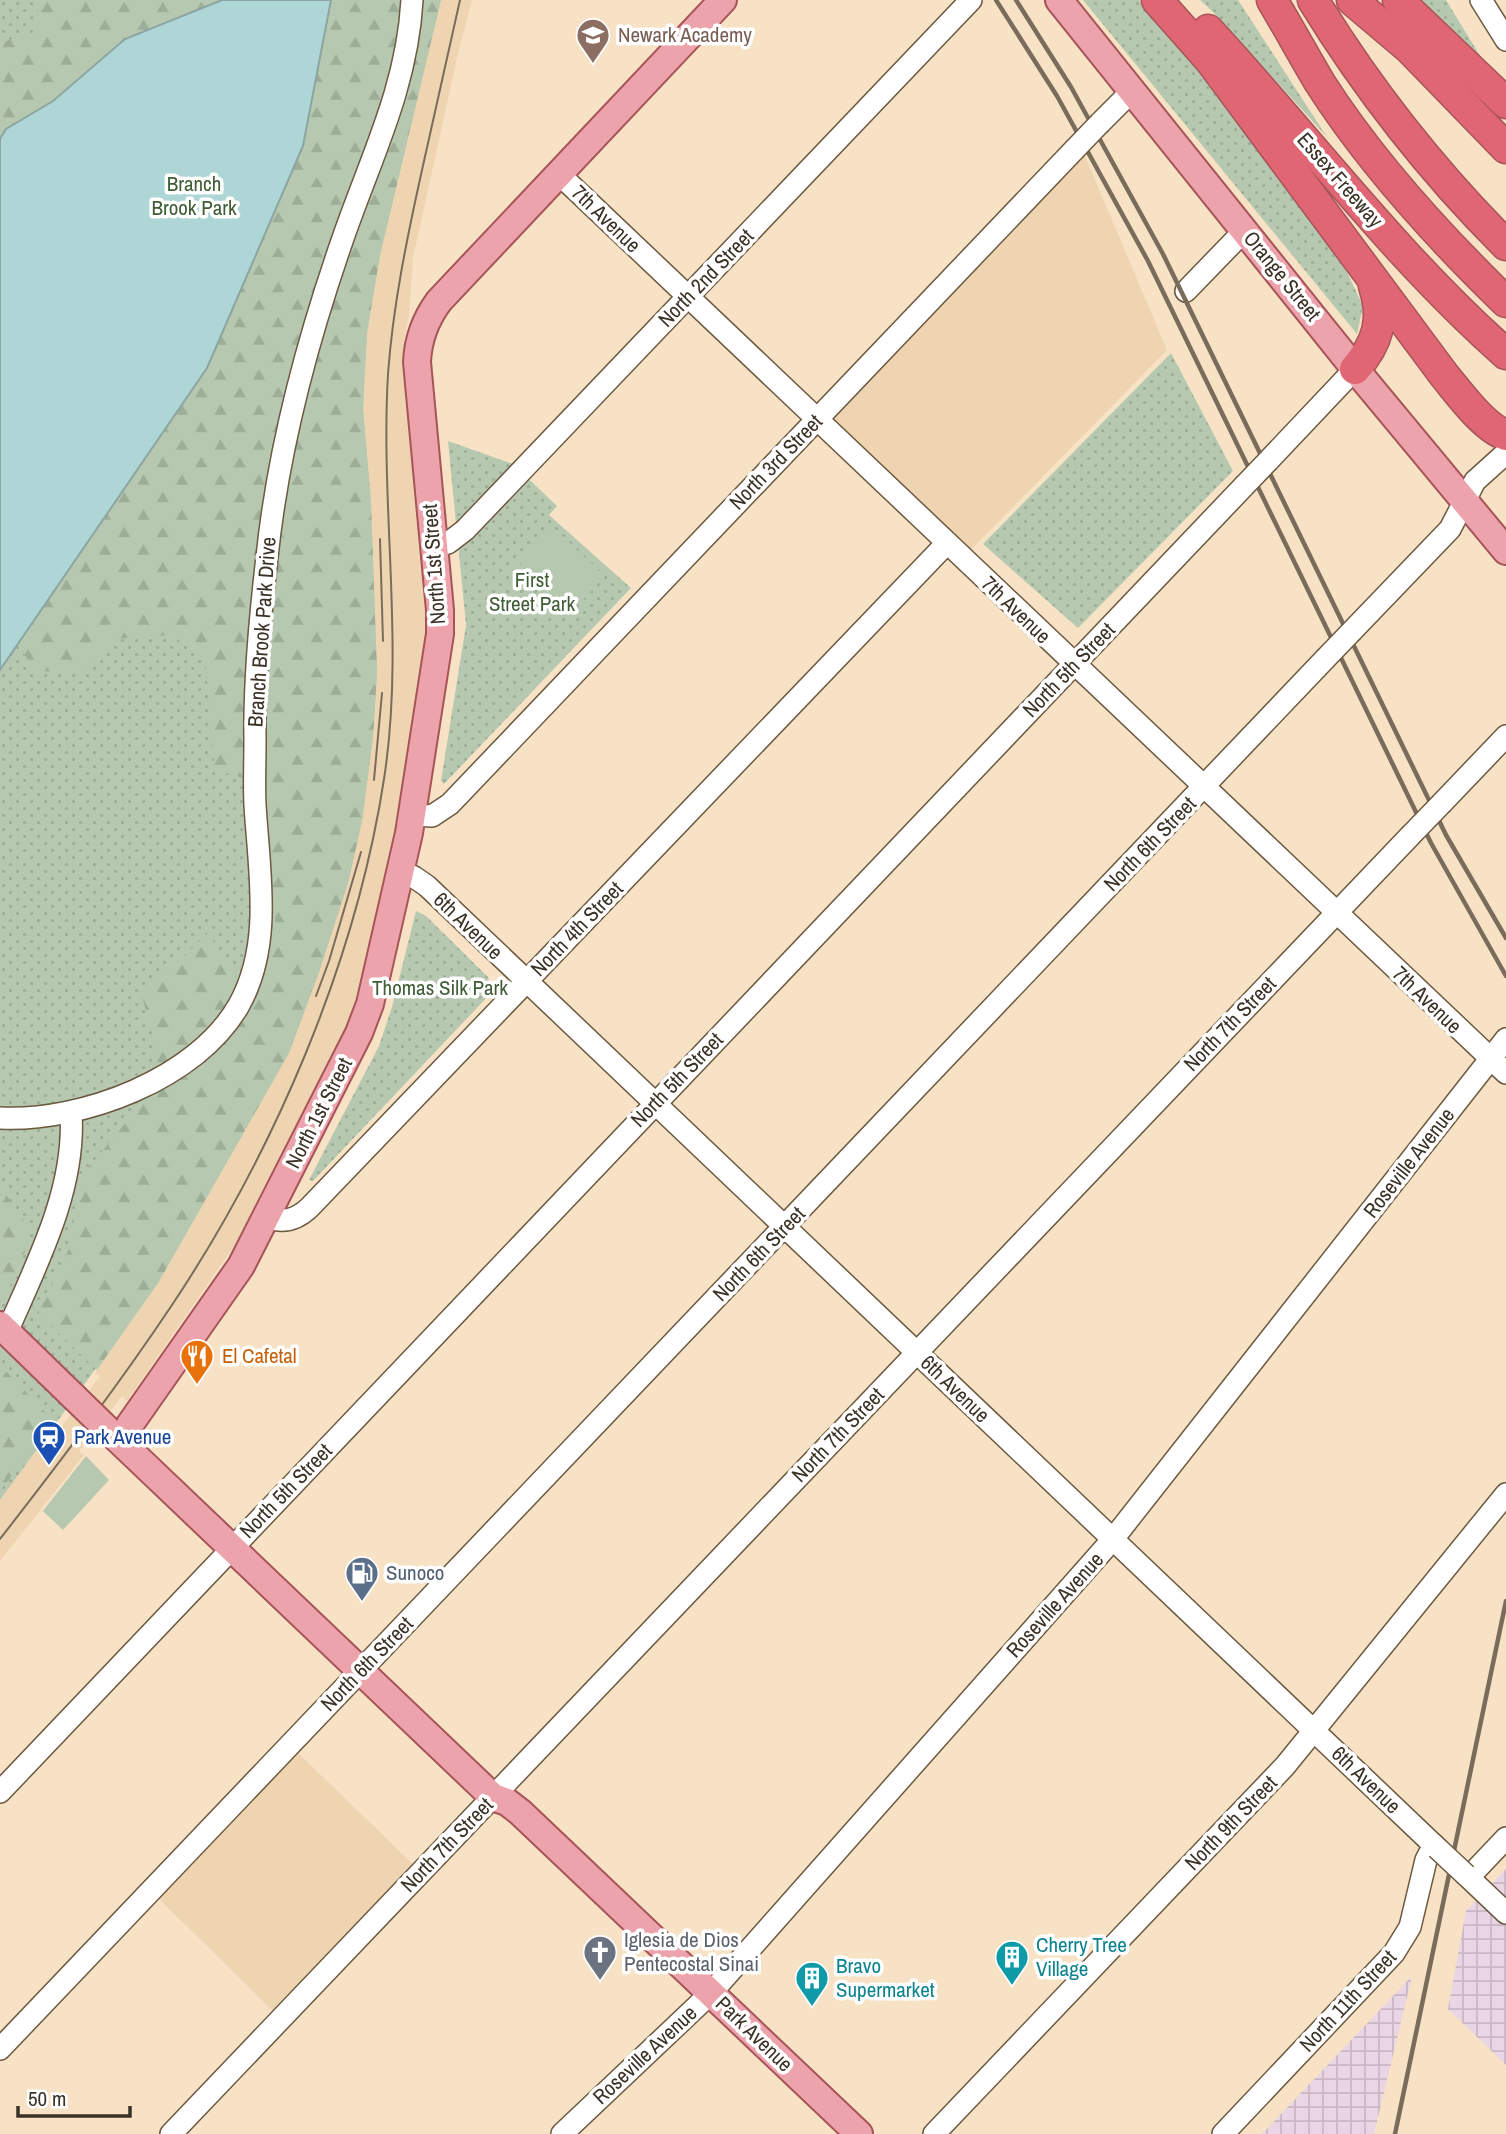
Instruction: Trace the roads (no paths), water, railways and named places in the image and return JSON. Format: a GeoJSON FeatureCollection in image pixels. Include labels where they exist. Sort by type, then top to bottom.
{"type":"FeatureCollection","features":[{"type":"Feature","properties":{"kind":"highway"},"geometry":{"type":"LineString","coordinates":[[1157,0],[1185,14],[1366,270],[1460,393],[1489,424],[1506,435]]}},
{"type":"Feature","properties":{"kind":"highway"},"geometry":{"type":"LineString","coordinates":[[1253,0],[1298,66],[1320,82]]}},
{"type":"Feature","properties":{"kind":"highway"},"geometry":{"type":"LineString","coordinates":[[1272,0],[1320,82],[1361,140],[1405,194],[1506,302]]}},
{"type":"Feature","properties":{"kind":"highway"},"geometry":{"type":"LineString","coordinates":[[1314,0],[1393,115],[1457,192],[1506,245]]}},
{"type":"Feature","properties":{"kind":"highway"},"geometry":{"type":"LineString","coordinates":[[1352,0],[1410,49],[1506,149]]}},
{"type":"Feature","properties":{"kind":"highway"},"geometry":{"type":"LineString","coordinates":[[1398,0],[1506,103]]}},
{"type":"Feature","properties":{"kind":"highway","name":"Essex Freeway"},"geometry":{"type":"LineString","coordinates":[[1185,14],[1262,89],[1413,263],[1506,354]]}},
{"type":"Feature","properties":{"kind":"highway"},"geometry":{"type":"LineString","coordinates":[[1355,369],[1371,348],[1380,323],[1380,304],[1366,270]]}},
{"type":"Feature","properties":{"kind":"main road","name":"North 1st Street"},"geometry":{"type":"LineString","coordinates":[[266,1216],[363,1024],[412,815],[439,645],[440,610],[418,377],[421,335],[439,301],[723,0]]}},
{"type":"Feature","properties":{"kind":"main road","name":"Orange Street"},"geometry":{"type":"LineString","coordinates":[[1059,0],[1355,369],[1506,551]]}},
{"type":"Feature","properties":{"kind":"main road"},"geometry":{"type":"LineString","coordinates":[[113,1435],[236,1275],[266,1216]]}},
{"type":"Feature","properties":{"kind":"main road","name":"Park Avenue"},"geometry":{"type":"LineString","coordinates":[[4,1328],[493,1797],[507,1802],[520,1812],[835,2134]]}},
{"type":"Feature","properties":{"kind":"main road","name":"Park Avenue"},"geometry":{"type":"LineString","coordinates":[[705,1999],[859,2134]]}},
{"type":"Feature","properties":{"kind":"street","name":"Branch Brook Park Drive"},"geometry":{"type":"LineString","coordinates":[[0,1118],[71,1113],[121,1097],[183,1063],[215,1037],[232,1016],[251,979],[258,949],[261,903],[255,792],[256,697],[271,525],[284,451],[310,344],[340,246],[396,96],[407,50],[412,0]]}},
{"type":"Feature","properties":{"kind":"street","name":"North 2nd Street"},"geometry":{"type":"LineString","coordinates":[[434,546],[448,543],[466,530],[971,0]]}},
{"type":"Feature","properties":{"kind":"street"},"geometry":{"type":"LineString","coordinates":[[1481,0],[1503,25]]}},
{"type":"Feature","properties":{"kind":"street","name":"North 3rd Street"},"geometry":{"type":"LineString","coordinates":[[412,815],[432,816],[450,804],[1132,91]]}},
{"type":"Feature","properties":{"kind":"street","name":"7th Avenue"},"geometry":{"type":"LineString","coordinates":[[559,174],[1498,1066]]}},
{"type":"Feature","properties":{"kind":"street"},"geometry":{"type":"LineString","coordinates":[[1186,291],[1245,230]]}},
{"type":"Feature","properties":{"kind":"street","name":"North 5th Street"},"geometry":{"type":"LineString","coordinates":[[0,1791],[1355,369]]}},
{"type":"Feature","properties":{"kind":"street","name":"North 6th Street"},"geometry":{"type":"LineString","coordinates":[[0,2049],[1450,529],[1475,481],[1506,453]]}},
{"type":"Feature","properties":{"kind":"street","name":"North 4th Street"},"geometry":{"type":"LineString","coordinates":[[266,1216],[284,1221],[302,1214],[947,543]]}},
{"type":"Feature","properties":{"kind":"street","name":"North 7th Street"},"geometry":{"type":"LineString","coordinates":[[171,2134],[1506,736]]}},
{"type":"Feature","properties":{"kind":"street","name":"6th Avenue"},"geometry":{"type":"LineString","coordinates":[[401,871],[427,886],[1506,1913]]}},
{"type":"Feature","properties":{"kind":"street","name":"Roseville Avenue"},"geometry":{"type":"LineString","coordinates":[[562,2134],[705,1999],[1113,1539],[1498,1066],[1506,1039]]}},
{"type":"Feature","properties":{"kind":"street"},"geometry":{"type":"LineString","coordinates":[[4,1328],[41,1254],[65,1182],[71,1148],[71,1113]]}},
{"type":"Feature","properties":{"kind":"street","name":"North 9th Street"},"geometry":{"type":"LineString","coordinates":[[934,2134],[1285,1766],[1506,1494]]}},
{"type":"Feature","properties":{"kind":"street"},"geometry":{"type":"LineString","coordinates":[[1468,1876],[1506,1838]]}},
{"type":"Feature","properties":{"kind":"street","name":"North 11th Street"},"geometry":{"type":"LineString","coordinates":[[1223,2134],[1394,1953],[1409,1927],[1426,1860],[1436,1847]]}},
{"type":"Feature","properties":{"kind":"water"},"geometry":{"type":"Polygon","coordinates":[[[222,0],[331,0],[303,146],[207,368],[0,670],[0,139],[6,129],[53,101],[125,39],[222,0]]]}},
{"type":"Feature","properties":{"kind":"tram line"},"geometry":{"type":"LineString","coordinates":[[0,1539],[131,1365],[209,1246],[277,1120],[332,986],[353,917],[371,848],[390,729],[392,628],[386,425],[390,348],[406,246],[460,0]]}},
{"type":"Feature","properties":{"kind":"tram line"},"geometry":{"type":"LineString","coordinates":[[380,539],[383,641]]}},
{"type":"Feature","properties":{"kind":"tram line"},"geometry":{"type":"LineString","coordinates":[[374,780],[382,693]]}},
{"type":"Feature","properties":{"kind":"tram line"},"geometry":{"type":"LineString","coordinates":[[316,996],[361,852]]}},
{"type":"Feature","properties":{"kind":"railway"},"geometry":{"type":"LineString","coordinates":[[996,0],[1057,96],[1148,261],[1431,843],[1506,976]]}},
{"type":"Feature","properties":{"kind":"railway"},"geometry":{"type":"LineString","coordinates":[[1016,0],[1071,87],[1163,254],[1446,835],[1506,938]]}},
{"type":"Feature","properties":{"kind":"railway"},"geometry":{"type":"LineString","coordinates":[[1395,2134],[1506,1601]]}},
{"type":"Feature","properties":{"kind":"place","name":"Newark Academy"},"geometry":{"type":"Point","coordinates":[593,65]}},
{"type":"Feature","properties":{"kind":"place","name":"El Cafetal"},"geometry":{"type":"Point","coordinates":[197,1386]}},
{"type":"Feature","properties":{"kind":"place","name":"Park Avenue"},"geometry":{"type":"Point","coordinates":[49,1467]}},
{"type":"Feature","properties":{"kind":"place","name":"Sunoco"},"geometry":{"type":"Point","coordinates":[362,1603]}},
{"type":"Feature","properties":{"kind":"place","name":"Iglesia de Dios Pentecostal Sinai"},"geometry":{"type":"Point","coordinates":[600,1982]}},
{"type":"Feature","properties":{"kind":"place","name":"Cherry Tree Village"},"geometry":{"type":"Point","coordinates":[1012,1987]}},
{"type":"Feature","properties":{"kind":"place","name":"Bravo Supermarket"},"geometry":{"type":"Point","coordinates":[812,2008]}},
{"type":"Feature","properties":{"kind":"park label","name":"Branch Brook Park"},"geometry":{"type":"Point","coordinates":[194,196]}},
{"type":"Feature","properties":{"kind":"park label","name":"First Street Park"},"geometry":{"type":"Point","coordinates":[532,592]}},
{"type":"Feature","properties":{"kind":"park label","name":"Thomas Silk Park"},"geometry":{"type":"Point","coordinates":[440,988]}}]}
